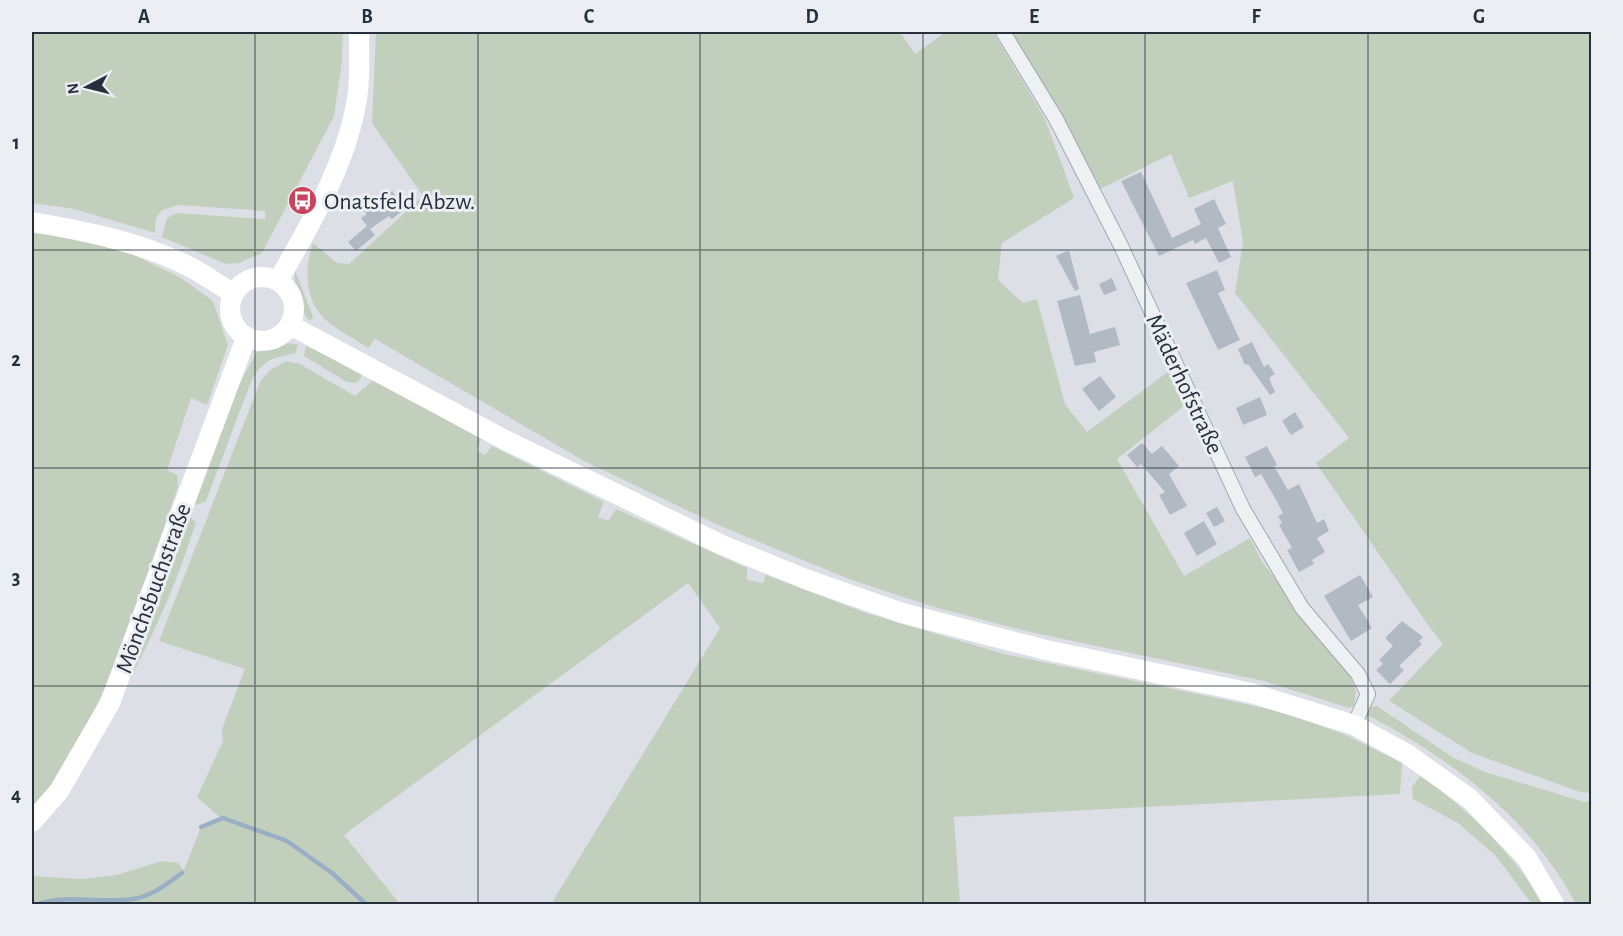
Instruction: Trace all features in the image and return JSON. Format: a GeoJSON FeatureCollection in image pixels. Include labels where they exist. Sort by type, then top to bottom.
{"type":"FeatureCollection","features":[{"type":"Feature","properties":{"kind":"street"},"geometry":{"type":"LineString","coordinates":[[278,280],[305,233],[341,155],[358,91],[359,32]]}},
{"type":"Feature","properties":{"kind":"street","name":"Mäderhofstraße"},"geometry":{"type":"LineString","coordinates":[[1003,32],[1056,119],[1121,246],[1243,509],[1302,608],[1358,674],[1368,694],[1354,725]]}},
{"type":"Feature","properties":{"kind":"street"},"geometry":{"type":"LineString","coordinates":[[32,222],[74,229],[132,244],[189,267],[233,293]]}},
{"type":"Feature","properties":{"kind":"street"},"geometry":{"type":"LineString","coordinates":[[258,277],[278,280],[292,295],[294,315],[290,325],[284,333],[266,342],[246,338],[238,332],[230,313],[233,293],[240,285],[258,277]]}},
{"type":"Feature","properties":{"kind":"street"},"geometry":{"type":"LineString","coordinates":[[290,325],[505,440],[722,545],[808,580],[902,613],[1046,650],[1251,693],[1354,725],[1407,754],[1470,799],[1527,858],[1554,904]]}},
{"type":"Feature","properties":{"kind":"street","name":"Mönchsbuchstraße"},"geometry":{"type":"LineString","coordinates":[[32,822],[59,790],[110,703],[246,338]]}},
{"type":"Feature","properties":{"kind":"green space"},"geometry":{"type":"Polygon","coordinates":[[[32,32],[343,32],[342,61],[334,116],[262,253],[239,263],[226,264],[162,237],[167,218],[177,213],[265,219],[265,211],[179,205],[162,210],[156,218],[155,233],[74,209],[32,203],[32,32]]]}},
{"type":"Feature","properties":{"kind":"green space"},"geometry":{"type":"Polygon","coordinates":[[[376,32],[900,32],[915,54],[946,32],[993,32],[1045,119],[1074,198],[1002,243],[998,280],[1023,303],[1037,299],[1065,404],[1087,432],[1173,368],[1188,403],[1117,459],[1184,576],[1250,538],[1262,562],[1350,675],[1356,691],[1354,706],[1349,708],[1264,681],[1030,632],[934,607],[849,579],[718,525],[584,461],[375,339],[368,348],[337,329],[321,315],[311,298],[308,261],[313,243],[337,263],[349,264],[423,196],[372,123],[376,32]]]}},
{"type":"Feature","properties":{"kind":"green space"},"geometry":{"type":"Polygon","coordinates":[[[1009,32],[1591,32],[1591,793],[1580,792],[1472,753],[1389,701],[1443,644],[1316,463],[1349,438],[1235,293],[1243,242],[1233,181],[1189,198],[1171,154],[1098,190],[1009,32]]]}},
{"type":"Feature","properties":{"kind":"green space"},"geometry":{"type":"Polygon","coordinates":[[[32,233],[71,237],[132,254],[181,278],[213,301],[228,345],[207,405],[191,398],[167,470],[177,475],[178,487],[119,655],[81,736],[58,774],[32,810],[32,233]]]}},
{"type":"Feature","properties":{"kind":"green space"},"geometry":{"type":"Polygon","coordinates":[[[295,270],[313,317],[310,321],[297,297],[295,270]]]}},
{"type":"Feature","properties":{"kind":"green space"},"geometry":{"type":"Polygon","coordinates":[[[289,343],[298,345],[295,353],[265,363],[252,379],[206,501],[196,505],[192,499],[214,443],[229,406],[257,352],[289,343]]]}},
{"type":"Feature","properties":{"kind":"green space"},"geometry":{"type":"Polygon","coordinates":[[[306,346],[361,372],[361,378],[356,383],[347,382],[304,356],[306,346]]]}},
{"type":"Feature","properties":{"kind":"green space"},"geometry":{"type":"Polygon","coordinates":[[[286,361],[300,364],[355,396],[374,379],[481,439],[477,451],[485,455],[492,446],[604,502],[598,517],[608,521],[616,509],[747,568],[747,580],[763,583],[766,575],[866,613],[1004,654],[1279,711],[1346,735],[1402,763],[1400,794],[954,817],[960,904],[551,904],[720,628],[688,583],[344,835],[400,904],[32,904],[32,876],[81,879],[117,875],[161,861],[178,863],[184,870],[201,827],[222,819],[197,797],[223,741],[222,729],[245,669],[159,641],[260,382],[269,371],[286,361]]]}},
{"type":"Feature","properties":{"kind":"green space"},"geometry":{"type":"Polygon","coordinates":[[[190,517],[196,522],[181,565],[146,648],[125,688],[185,520],[190,517]]]}},
{"type":"Feature","properties":{"kind":"green space"},"geometry":{"type":"Polygon","coordinates":[[[1377,706],[1452,757],[1485,772],[1584,802],[1591,801],[1591,904],[1576,904],[1558,873],[1536,844],[1486,793],[1427,750],[1365,714],[1367,707],[1377,706]]]}},
{"type":"Feature","properties":{"kind":"green space"},"geometry":{"type":"Polygon","coordinates":[[[1421,775],[1489,834],[1518,867],[1544,904],[1532,904],[1495,855],[1458,823],[1413,799],[1412,787],[1421,775]]]}},
{"type":"Feature","properties":{"kind":"building"},"geometry":{"type":"Polygon","coordinates":[[[1141,172],[1172,238],[1201,224],[1194,209],[1214,199],[1226,224],[1218,228],[1231,257],[1219,263],[1206,238],[1195,244],[1193,240],[1159,256],[1121,181],[1141,172]]]}},
{"type":"Feature","properties":{"kind":"building"},"geometry":{"type":"Polygon","coordinates":[[[392,191],[405,209],[392,219],[389,216],[370,229],[375,235],[356,251],[348,242],[367,226],[361,218],[367,214],[363,210],[392,191]]]}},
{"type":"Feature","properties":{"kind":"building"},"geometry":{"type":"Polygon","coordinates":[[[1069,250],[1079,289],[1075,291],[1056,256],[1069,250]]]}},
{"type":"Feature","properties":{"kind":"building"},"geometry":{"type":"Polygon","coordinates":[[[1217,270],[1225,290],[1218,293],[1240,340],[1218,350],[1186,283],[1217,270]]]}},
{"type":"Feature","properties":{"kind":"building"},"geometry":{"type":"Polygon","coordinates":[[[1112,278],[1117,290],[1104,295],[1099,284],[1112,278]]]}},
{"type":"Feature","properties":{"kind":"building"},"geometry":{"type":"Polygon","coordinates":[[[1080,295],[1090,334],[1115,327],[1120,345],[1094,352],[1096,362],[1075,366],[1057,301],[1080,295]]]}},
{"type":"Feature","properties":{"kind":"building"},"geometry":{"type":"Polygon","coordinates":[[[1252,342],[1264,367],[1268,364],[1275,374],[1269,378],[1275,392],[1270,395],[1248,364],[1245,365],[1238,349],[1252,342]]]}},
{"type":"Feature","properties":{"kind":"building"},"geometry":{"type":"Polygon","coordinates":[[[1100,376],[1116,397],[1099,411],[1082,389],[1100,376]]]}},
{"type":"Feature","properties":{"kind":"building"},"geometry":{"type":"Polygon","coordinates":[[[1260,397],[1267,415],[1243,425],[1236,408],[1260,397]]]}},
{"type":"Feature","properties":{"kind":"building"},"geometry":{"type":"Polygon","coordinates":[[[1295,412],[1304,427],[1291,435],[1282,421],[1295,412]]]}},
{"type":"Feature","properties":{"kind":"building"},"geometry":{"type":"Polygon","coordinates":[[[1142,443],[1152,454],[1162,446],[1179,466],[1169,474],[1187,506],[1170,515],[1159,495],[1165,492],[1141,464],[1137,467],[1127,455],[1142,443]]]}},
{"type":"Feature","properties":{"kind":"building"},"geometry":{"type":"Polygon","coordinates":[[[1267,446],[1277,465],[1274,466],[1288,490],[1299,484],[1317,523],[1324,519],[1329,531],[1317,538],[1325,552],[1312,560],[1314,564],[1299,572],[1287,550],[1292,548],[1279,525],[1282,523],[1278,516],[1283,513],[1261,474],[1255,477],[1245,457],[1267,446]]]}},
{"type":"Feature","properties":{"kind":"building"},"geometry":{"type":"Polygon","coordinates":[[[1217,507],[1225,521],[1214,527],[1206,513],[1217,507]]]}},
{"type":"Feature","properties":{"kind":"building"},"geometry":{"type":"Polygon","coordinates":[[[1204,521],[1217,544],[1197,556],[1184,533],[1204,521]]]}},
{"type":"Feature","properties":{"kind":"building"},"geometry":{"type":"Polygon","coordinates":[[[1360,575],[1373,597],[1358,605],[1372,628],[1351,641],[1324,596],[1360,575]]]}},
{"type":"Feature","properties":{"kind":"building"},"geometry":{"type":"Polygon","coordinates":[[[1402,621],[1423,637],[1419,641],[1422,644],[1399,666],[1404,670],[1390,684],[1376,670],[1383,664],[1379,660],[1393,646],[1385,638],[1402,621]]]}},
{"type":"Feature","properties":{"kind":"waterway"},"geometry":{"type":"LineString","coordinates":[[201,827],[223,818],[287,841],[332,873],[366,904]]}},
{"type":"Feature","properties":{"kind":"waterway"},"geometry":{"type":"LineString","coordinates":[[39,904],[74,899],[133,899],[153,892],[182,873]]}},
{"type":"Feature","properties":{"kind":"place","name":"Onatsfeld Abzw."},"geometry":{"type":"Point","coordinates":[303,201]}}]}
